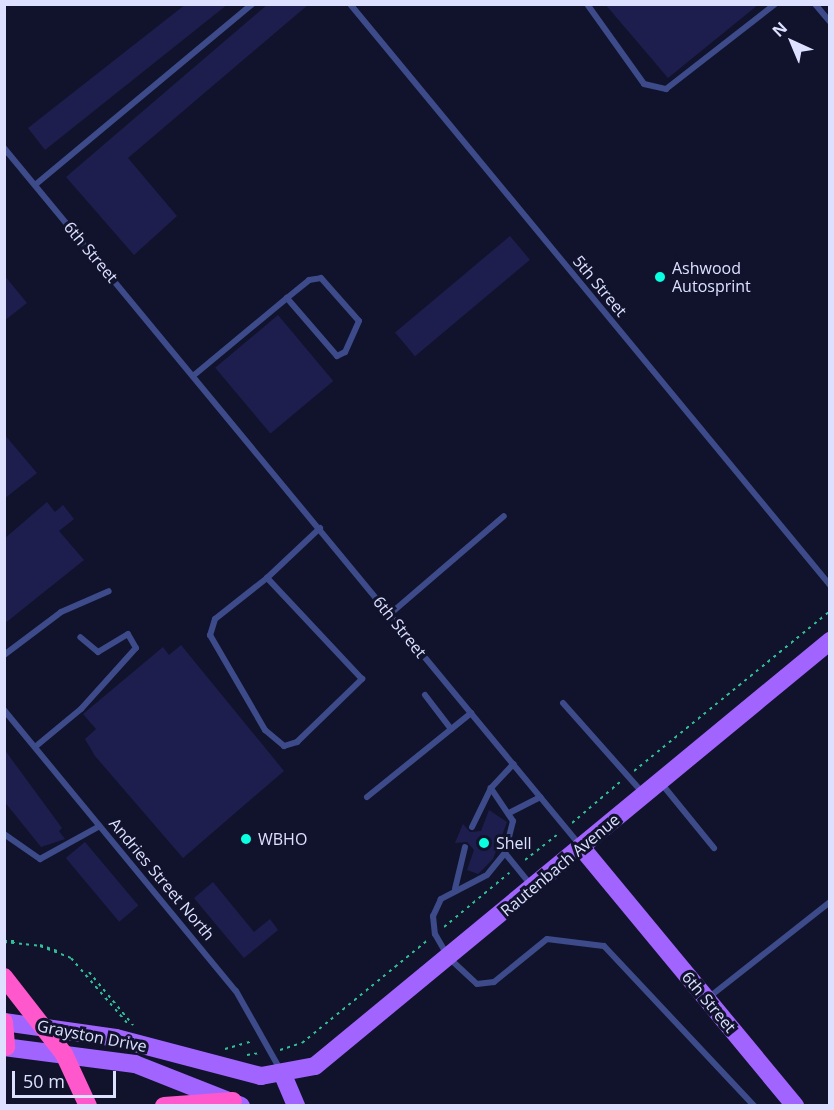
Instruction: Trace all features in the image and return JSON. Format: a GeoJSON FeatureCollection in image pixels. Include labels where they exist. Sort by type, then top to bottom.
{"type":"FeatureCollection","features":[{"type":"Feature","properties":{"kind":"highway"},"geometry":{"type":"LineString","coordinates":[[4,977],[64,1054],[88,1106]]}},
{"type":"Feature","properties":{"kind":"highway"},"geometry":{"type":"LineString","coordinates":[[4,1022],[5,1047]]}},
{"type":"Feature","properties":{"kind":"highway"},"geometry":{"type":"LineString","coordinates":[[164,1106],[237,1103]]}},
{"type":"Feature","properties":{"kind":"main road","name":"Rautenbach Avenue"},"geometry":{"type":"LineString","coordinates":[[283,1075],[327,1058],[533,888],[643,793],[830,641]]}},
{"type":"Feature","properties":{"kind":"main road","name":"6th Street"},"geometry":{"type":"LineString","coordinates":[[581,847],[795,1106]]}},
{"type":"Feature","properties":{"kind":"main road","name":"Grayston Drive"},"geometry":{"type":"LineString","coordinates":[[4,1022],[43,1025],[139,1043],[231,1071],[283,1075]]}},
{"type":"Feature","properties":{"kind":"main road","name":"Grayston Drive"},"geometry":{"type":"LineString","coordinates":[[5,1047],[135,1064],[237,1103]]}},
{"type":"Feature","properties":{"kind":"main road"},"geometry":{"type":"LineString","coordinates":[[283,1075],[296,1106]]}},
{"type":"Feature","properties":{"kind":"lane"},"geometry":{"type":"LineString","coordinates":[[35,185],[252,4]]}},
{"type":"Feature","properties":{"kind":"lane","name":"5th Street"},"geometry":{"type":"LineString","coordinates":[[350,4],[830,585]]}},
{"type":"Feature","properties":{"kind":"lane"},"geometry":{"type":"LineString","coordinates":[[587,4],[644,84],[666,89],[775,4]]}},
{"type":"Feature","properties":{"kind":"lane"},"geometry":{"type":"LineString","coordinates":[[815,4],[830,22]]}},
{"type":"Feature","properties":{"kind":"lane","name":"6th Street"},"geometry":{"type":"LineString","coordinates":[[4,148],[581,847]]}},
{"type":"Feature","properties":{"kind":"lane"},"geometry":{"type":"LineString","coordinates":[[193,376],[287,298],[309,280],[321,278],[359,321],[345,352],[337,356],[287,298]]}},
{"type":"Feature","properties":{"kind":"lane"},"geometry":{"type":"LineString","coordinates":[[390,614],[504,516]]}},
{"type":"Feature","properties":{"kind":"lane"},"geometry":{"type":"LineString","coordinates":[[267,578],[362,680],[297,742],[284,746],[265,730],[210,635],[215,619],[267,578],[320,528]]}},
{"type":"Feature","properties":{"kind":"lane"},"geometry":{"type":"LineString","coordinates":[[4,655],[61,612],[109,591]]}},
{"type":"Feature","properties":{"kind":"lane"},"geometry":{"type":"LineString","coordinates":[[35,747],[81,709],[136,648],[128,634],[98,652],[80,637]]}},
{"type":"Feature","properties":{"kind":"lane"},"geometry":{"type":"LineString","coordinates":[[425,695],[451,729]]}},
{"type":"Feature","properties":{"kind":"lane"},"geometry":{"type":"LineString","coordinates":[[563,703],[643,793]]}},
{"type":"Feature","properties":{"kind":"lane","name":"Andries Street North"},"geometry":{"type":"LineString","coordinates":[[4,710],[100,826],[265,1034],[283,1075]]}},
{"type":"Feature","properties":{"kind":"lane"},"geometry":{"type":"LineString","coordinates":[[367,797],[471,714]]}},
{"type":"Feature","properties":{"kind":"lane"},"geometry":{"type":"LineString","coordinates":[[472,827],[491,788],[513,764]]}},
{"type":"Feature","properties":{"kind":"lane"},"geometry":{"type":"LineString","coordinates":[[659,781],[714,848]]}},
{"type":"Feature","properties":{"kind":"lane"},"geometry":{"type":"LineString","coordinates":[[491,788],[511,812],[505,853],[486,876],[455,889],[441,899],[433,916],[435,934],[449,958],[486,986],[547,939],[604,946],[754,1106]]}},
{"type":"Feature","properties":{"kind":"lane"},"geometry":{"type":"LineString","coordinates":[[511,812],[540,797]]}},
{"type":"Feature","properties":{"kind":"lane"},"geometry":{"type":"LineString","coordinates":[[4,834],[40,859],[100,826]]}},
{"type":"Feature","properties":{"kind":"lane"},"geometry":{"type":"LineString","coordinates":[[455,889],[465,847]]}},
{"type":"Feature","properties":{"kind":"lane"},"geometry":{"type":"LineString","coordinates":[[505,853],[533,888]]}},
{"type":"Feature","properties":{"kind":"lane"},"geometry":{"type":"LineString","coordinates":[[707,999],[830,902]]}},
{"type":"Feature","properties":{"kind":"path"},"geometry":{"type":"LineString","coordinates":[[4,941],[53,950],[86,968],[138,1029]]}},
{"type":"Feature","properties":{"kind":"path"},"geometry":{"type":"LineString","coordinates":[[220,1049],[236,1048],[265,1034]]}},
{"type":"Feature","properties":{"kind":"building"},"geometry":{"type":"Polygon","coordinates":[[[186,4],[228,4],[45,150],[28,128],[186,4]]]}},
{"type":"Feature","properties":{"kind":"building"},"geometry":{"type":"Polygon","coordinates":[[[268,4],[309,4],[128,158],[177,216],[134,255],[66,177],[268,4]]]}},
{"type":"Feature","properties":{"kind":"building"},"geometry":{"type":"Polygon","coordinates":[[[605,4],[759,4],[668,78],[605,4]]]}},
{"type":"Feature","properties":{"kind":"building"},"geometry":{"type":"Polygon","coordinates":[[[510,236],[530,260],[415,356],[395,332],[510,236]]]}},
{"type":"Feature","properties":{"kind":"building"},"geometry":{"type":"Polygon","coordinates":[[[4,275],[27,303],[4,321],[4,275]]]}},
{"type":"Feature","properties":{"kind":"building"},"geometry":{"type":"Polygon","coordinates":[[[278,315],[333,381],[270,434],[215,368],[278,315]]]}},
{"type":"Feature","properties":{"kind":"building"},"geometry":{"type":"Polygon","coordinates":[[[4,434],[37,473],[4,499],[4,434]]]}},
{"type":"Feature","properties":{"kind":"building"},"geometry":{"type":"Polygon","coordinates":[[[47,502],[55,512],[63,505],[74,519],[59,531],[84,560],[4,624],[4,539],[47,502]]]}},
{"type":"Feature","properties":{"kind":"building"},"geometry":{"type":"Polygon","coordinates":[[[181,645],[284,771],[183,858],[95,756],[85,739],[96,729],[83,714],[163,647],[169,655],[181,645]]]}},
{"type":"Feature","properties":{"kind":"building"},"geometry":{"type":"Polygon","coordinates":[[[4,749],[62,828],[59,831],[65,839],[41,847],[4,801],[4,749]]]}},
{"type":"Feature","properties":{"kind":"building"},"geometry":{"type":"Polygon","coordinates":[[[489,810],[507,822],[493,859],[478,874],[467,870],[474,850],[467,842],[455,843],[463,824],[470,832],[481,831],[489,810]]]}},
{"type":"Feature","properties":{"kind":"building"},"geometry":{"type":"Polygon","coordinates":[[[85,842],[138,906],[119,922],[66,858],[85,842]]]}},
{"type":"Feature","properties":{"kind":"building"},"geometry":{"type":"Polygon","coordinates":[[[213,882],[254,932],[270,919],[278,930],[244,958],[194,898],[213,882]]]}},
{"type":"Feature","properties":{"kind":"place","name":"Ashwood Autosprint"},"geometry":{"type":"Point","coordinates":[660,277]}},
{"type":"Feature","properties":{"kind":"place","name":"WBHO"},"geometry":{"type":"Point","coordinates":[246,839]}},
{"type":"Feature","properties":{"kind":"place","name":"Shell"},"geometry":{"type":"Point","coordinates":[484,843]}}]}
